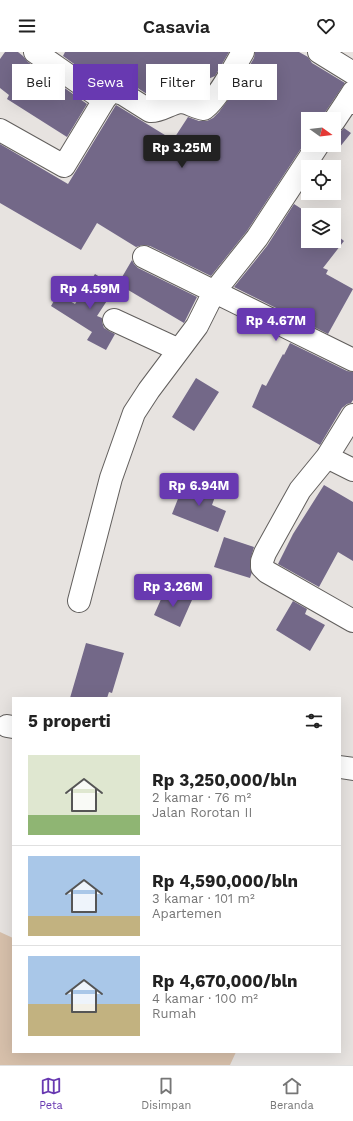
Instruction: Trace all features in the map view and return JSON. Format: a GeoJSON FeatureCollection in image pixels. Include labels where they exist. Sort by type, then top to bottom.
{"type":"FeatureCollection","features":[{"type":"Feature","properties":{"kind":"street"},"geometry":{"type":"LineString","coordinates":[[35,52],[73,78]]}},
{"type":"Feature","properties":{"kind":"street"},"geometry":{"type":"LineString","coordinates":[[133,100],[150,111],[155,112],[183,102],[204,109],[224,83],[243,52]]}},
{"type":"Feature","properties":{"kind":"street"},"geometry":{"type":"LineString","coordinates":[[319,52],[353,73]]}},
{"type":"Feature","properties":{"kind":"street"},"geometry":{"type":"LineString","coordinates":[[341,112],[351,98]]}},
{"type":"Feature","properties":{"kind":"street"},"geometry":{"type":"LineString","coordinates":[[0,130],[64,166],[104,100]]}},
{"type":"Feature","properties":{"kind":"street"},"geometry":{"type":"LineString","coordinates":[[79,601],[111,478],[134,413],[149,390],[197,326],[214,292],[257,238],[313,152]]}},
{"type":"Feature","properties":{"kind":"street"},"geometry":{"type":"LineString","coordinates":[[144,257],[353,360]]}},
{"type":"Feature","properties":{"kind":"street"},"geometry":{"type":"LineString","coordinates":[[114,320],[180,350]]}},
{"type":"Feature","properties":{"kind":"street"},"geometry":{"type":"LineString","coordinates":[[353,415],[327,457],[300,490],[262,561],[262,567],[266,572],[353,621]]}},
{"type":"Feature","properties":{"kind":"street"},"geometry":{"type":"LineString","coordinates":[[327,457],[353,470]]}},
{"type":"Feature","properties":{"kind":"street"},"geometry":{"type":"LineString","coordinates":[[341,767],[353,769]]}},
{"type":"Feature","properties":{"kind":"shaded area"},"geometry":{"type":"Polygon","coordinates":[[[0,932],[12,938],[12,1053],[236,1053],[230,1065],[0,1065],[0,932]]]}},
{"type":"Feature","properties":{"kind":"building"},"geometry":{"type":"Polygon","coordinates":[[[5,52],[18,52],[31,64],[12,64],[12,100],[65,100],[65,88],[73,94],[73,100],[81,100],[87,104],[67,137],[7,99],[9,95],[0,88],[0,59],[5,52]]]}},
{"type":"Feature","properties":{"kind":"building"},"geometry":{"type":"Polygon","coordinates":[[[65,52],[229,52],[222,64],[218,64],[218,71],[215,76],[210,78],[210,64],[146,64],[146,93],[138,88],[138,64],[74,64],[63,56],[65,52]]]}},
{"type":"Feature","properties":{"kind":"building"},"geometry":{"type":"Polygon","coordinates":[[[255,52],[299,52],[308,57],[312,63],[345,83],[325,112],[301,112],[301,149],[247,231],[211,276],[150,246],[143,245],[136,247],[97,223],[81,250],[0,203],[0,144],[68,184],[116,105],[173,140],[188,117],[199,121],[207,121],[219,112],[228,100],[277,100],[277,64],[251,64],[255,52]]]}},
{"type":"Feature","properties":{"kind":"building"},"geometry":{"type":"Polygon","coordinates":[[[344,128],[351,133],[341,146],[341,131],[344,128]]]}},
{"type":"Feature","properties":{"kind":"building"},"geometry":{"type":"Polygon","coordinates":[[[294,204],[301,209],[301,248],[339,248],[323,268],[328,270],[326,274],[353,289],[328,334],[234,287],[267,246],[294,204]]]}},
{"type":"Feature","properties":{"kind":"building"},"geometry":{"type":"Polygon","coordinates":[[[132,260],[138,268],[197,297],[184,323],[118,284],[132,260]]]}},
{"type":"Feature","properties":{"kind":"building"},"geometry":{"type":"Polygon","coordinates":[[[95,274],[116,287],[97,316],[102,318],[104,328],[115,334],[106,350],[87,340],[92,332],[51,306],[58,294],[75,304],[95,274]]]}},
{"type":"Feature","properties":{"kind":"building"},"geometry":{"type":"Polygon","coordinates":[[[290,343],[347,371],[353,372],[353,400],[351,403],[342,408],[320,445],[252,407],[262,384],[266,386],[290,343]]]}},
{"type":"Feature","properties":{"kind":"building"},"geometry":{"type":"Polygon","coordinates":[[[196,378],[219,392],[194,431],[172,417],[196,378]]]}},
{"type":"Feature","properties":{"kind":"building"},"geometry":{"type":"Polygon","coordinates":[[[185,481],[216,494],[212,505],[226,511],[218,532],[172,514],[185,481]]]}},
{"type":"Feature","properties":{"kind":"building"},"geometry":{"type":"Polygon","coordinates":[[[324,485],[353,502],[353,561],[338,552],[319,587],[278,564],[293,534],[324,485]]]}},
{"type":"Feature","properties":{"kind":"building"},"geometry":{"type":"Polygon","coordinates":[[[224,537],[254,547],[250,561],[252,572],[250,578],[214,567],[224,537]]]}},
{"type":"Feature","properties":{"kind":"building"},"geometry":{"type":"Polygon","coordinates":[[[166,588],[192,600],[180,627],[154,615],[166,588]]]}},
{"type":"Feature","properties":{"kind":"building"},"geometry":{"type":"Polygon","coordinates":[[[293,601],[307,609],[305,614],[325,625],[310,651],[276,630],[293,601]]]}},
{"type":"Feature","properties":{"kind":"building"},"geometry":{"type":"Polygon","coordinates":[[[86,643],[124,653],[112,693],[109,692],[107,697],[70,697],[86,643]]]}}]}
